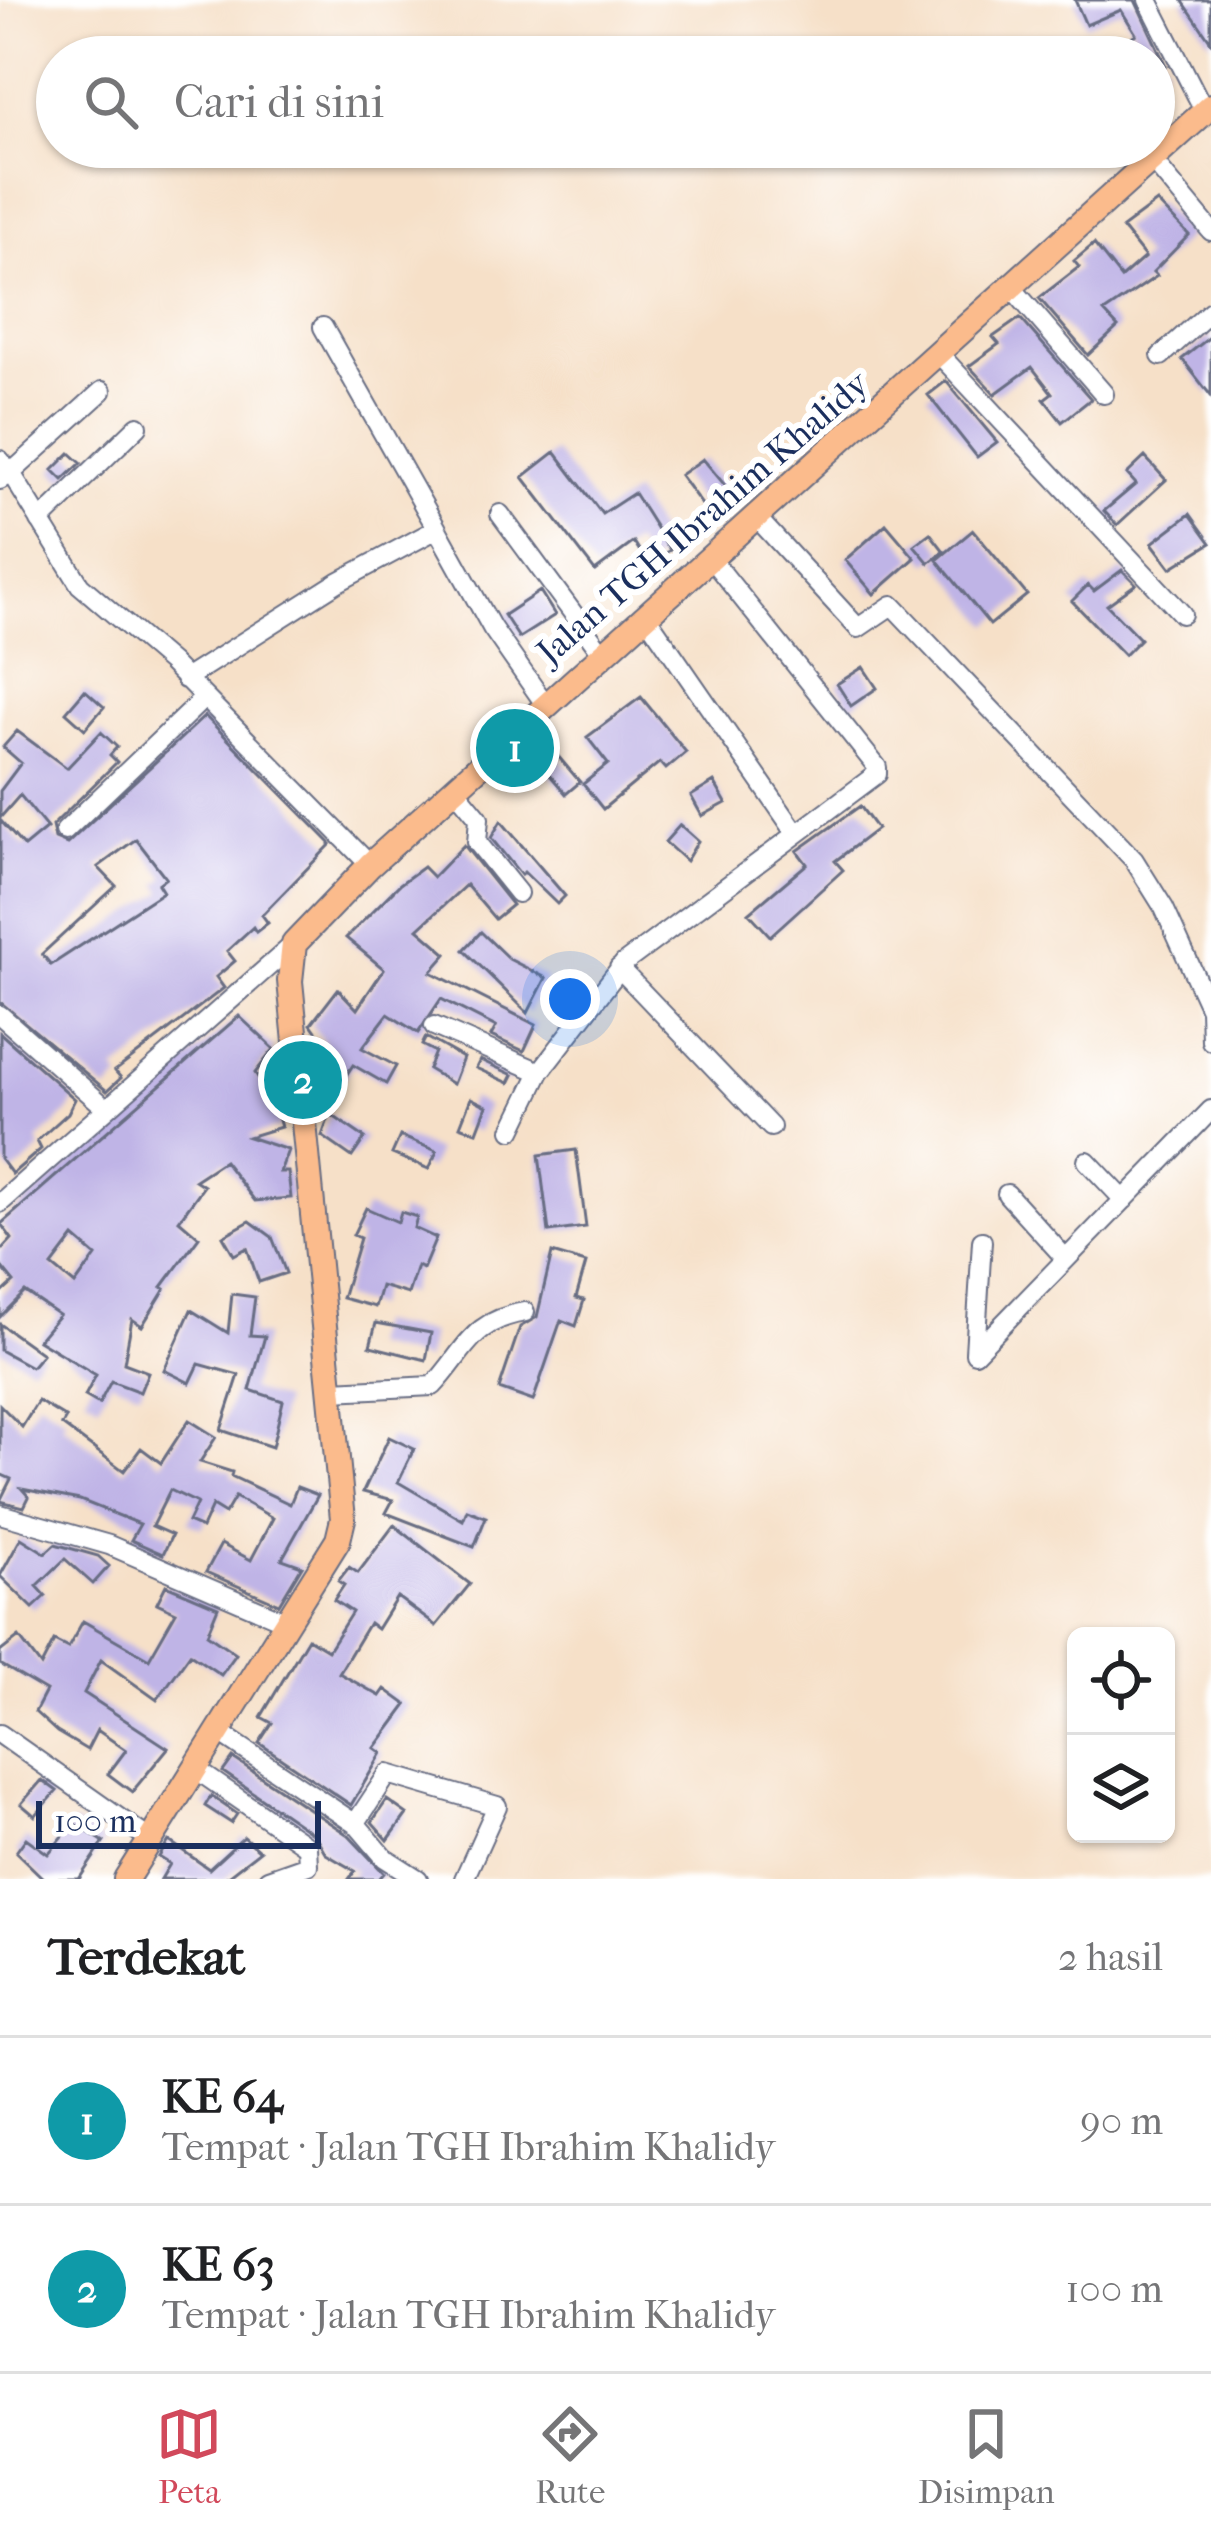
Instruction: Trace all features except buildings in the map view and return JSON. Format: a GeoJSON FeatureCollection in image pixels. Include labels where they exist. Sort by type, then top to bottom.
{"type":"FeatureCollection","features":[{"type":"Feature","properties":{"kind":"main road","name":"Jalan TGH Ibrahim Khalidy"},"geometry":{"type":"LineString","coordinates":[[1175,140],[1208,109]]}},
{"type":"Feature","properties":{"kind":"main road","name":"Jalan TGH Ibrahim Khalidy"},"geometry":{"type":"LineString","coordinates":[[294,944],[370,865],[545,704],[758,519],[1144,168]]}},
{"type":"Feature","properties":{"kind":"main road"},"geometry":{"type":"LineString","coordinates":[[126,1879],[338,1540],[343,1519],[290,981],[294,944]]}},
{"type":"Feature","properties":{"kind":"street"},"geometry":{"type":"LineString","coordinates":[[1148,0],[1168,36]]}},
{"type":"Feature","properties":{"kind":"street"},"geometry":{"type":"LineString","coordinates":[[1175,49],[1208,109]]}},
{"type":"Feature","properties":{"kind":"street"},"geometry":{"type":"LineString","coordinates":[[1160,168],[1211,231]]}},
{"type":"Feature","properties":{"kind":"street"},"geometry":{"type":"LineString","coordinates":[[1013,289],[1104,394]]}},
{"type":"Feature","properties":{"kind":"street"},"geometry":{"type":"LineString","coordinates":[[1161,356],[1211,311]]}},
{"type":"Feature","properties":{"kind":"street"},"geometry":{"type":"LineString","coordinates":[[322,327],[492,628],[545,704]]}},
{"type":"Feature","properties":{"kind":"street"},"geometry":{"type":"LineString","coordinates":[[940,355],[1182,614]]}},
{"type":"Feature","properties":{"kind":"street"},"geometry":{"type":"LineString","coordinates":[[102,391],[4,471],[80,585],[185,679],[370,865]]}},
{"type":"Feature","properties":{"kind":"street"},"geometry":{"type":"LineString","coordinates":[[40,521],[139,426]]}},
{"type":"Feature","properties":{"kind":"street"},"geometry":{"type":"LineString","coordinates":[[500,514],[603,654]]}},
{"type":"Feature","properties":{"kind":"street"},"geometry":{"type":"LineString","coordinates":[[758,519],[858,628],[892,605],[1134,860],[1164,908],[1210,1010],[1211,1041]]}},
{"type":"Feature","properties":{"kind":"street"},"geometry":{"type":"LineString","coordinates":[[185,679],[338,581],[437,529]]}},
{"type":"Feature","properties":{"kind":"street"},"geometry":{"type":"LineString","coordinates":[[512,1130],[540,1072],[619,968],[877,774],[877,767],[712,560]]}},
{"type":"Feature","properties":{"kind":"street"},"geometry":{"type":"LineString","coordinates":[[646,616],[796,832]]}},
{"type":"Feature","properties":{"kind":"street"},"geometry":{"type":"LineString","coordinates":[[65,831],[202,699]]}},
{"type":"Feature","properties":{"kind":"street"},"geometry":{"type":"LineString","coordinates":[[454,789],[479,818],[477,842],[518,893]]}},
{"type":"Feature","properties":{"kind":"street"},"geometry":{"type":"LineString","coordinates":[[0,1202],[294,944]]}},
{"type":"Feature","properties":{"kind":"street"},"geometry":{"type":"LineString","coordinates":[[619,968],[771,1127]]}},
{"type":"Feature","properties":{"kind":"street"},"geometry":{"type":"LineString","coordinates":[[0,1015],[106,1108]]}},
{"type":"Feature","properties":{"kind":"street"},"geometry":{"type":"LineString","coordinates":[[434,1026],[540,1072]]}},
{"type":"Feature","properties":{"kind":"street"},"geometry":{"type":"LineString","coordinates":[[982,1241],[975,1353],[1211,1110]]}},
{"type":"Feature","properties":{"kind":"street"},"geometry":{"type":"LineString","coordinates":[[1087,1161],[1124,1200]]}},
{"type":"Feature","properties":{"kind":"street"},"geometry":{"type":"LineString","coordinates":[[1007,1194],[1066,1259]]}},
{"type":"Feature","properties":{"kind":"street"},"geometry":{"type":"LineString","coordinates":[[332,1391],[433,1386],[463,1342],[488,1325],[526,1312]]}},
{"type":"Feature","properties":{"kind":"street"},"geometry":{"type":"LineString","coordinates":[[0,1514],[109,1545],[287,1622]]}},
{"type":"Feature","properties":{"kind":"street"},"geometry":{"type":"LineString","coordinates":[[218,1731],[362,1828],[385,1858],[418,1879]]}},
{"type":"Feature","properties":{"kind":"street"},"geometry":{"type":"LineString","coordinates":[[0,1734],[149,1839]]}},
{"type":"Feature","properties":{"kind":"street"},"geometry":{"type":"LineString","coordinates":[[194,1768],[307,1846],[308,1865],[268,1879]]}},
{"type":"Feature","properties":{"kind":"street"},"geometry":{"type":"LineString","coordinates":[[357,1821],[388,1774],[497,1805],[464,1879]]}},
{"type":"Feature","properties":{"kind":"place","name":"KE 64"},"geometry":{"type":"Point","coordinates":[515,748]}},
{"type":"Feature","properties":{"kind":"place","name":"KE 63"},"geometry":{"type":"Point","coordinates":[303,1080]}}]}
